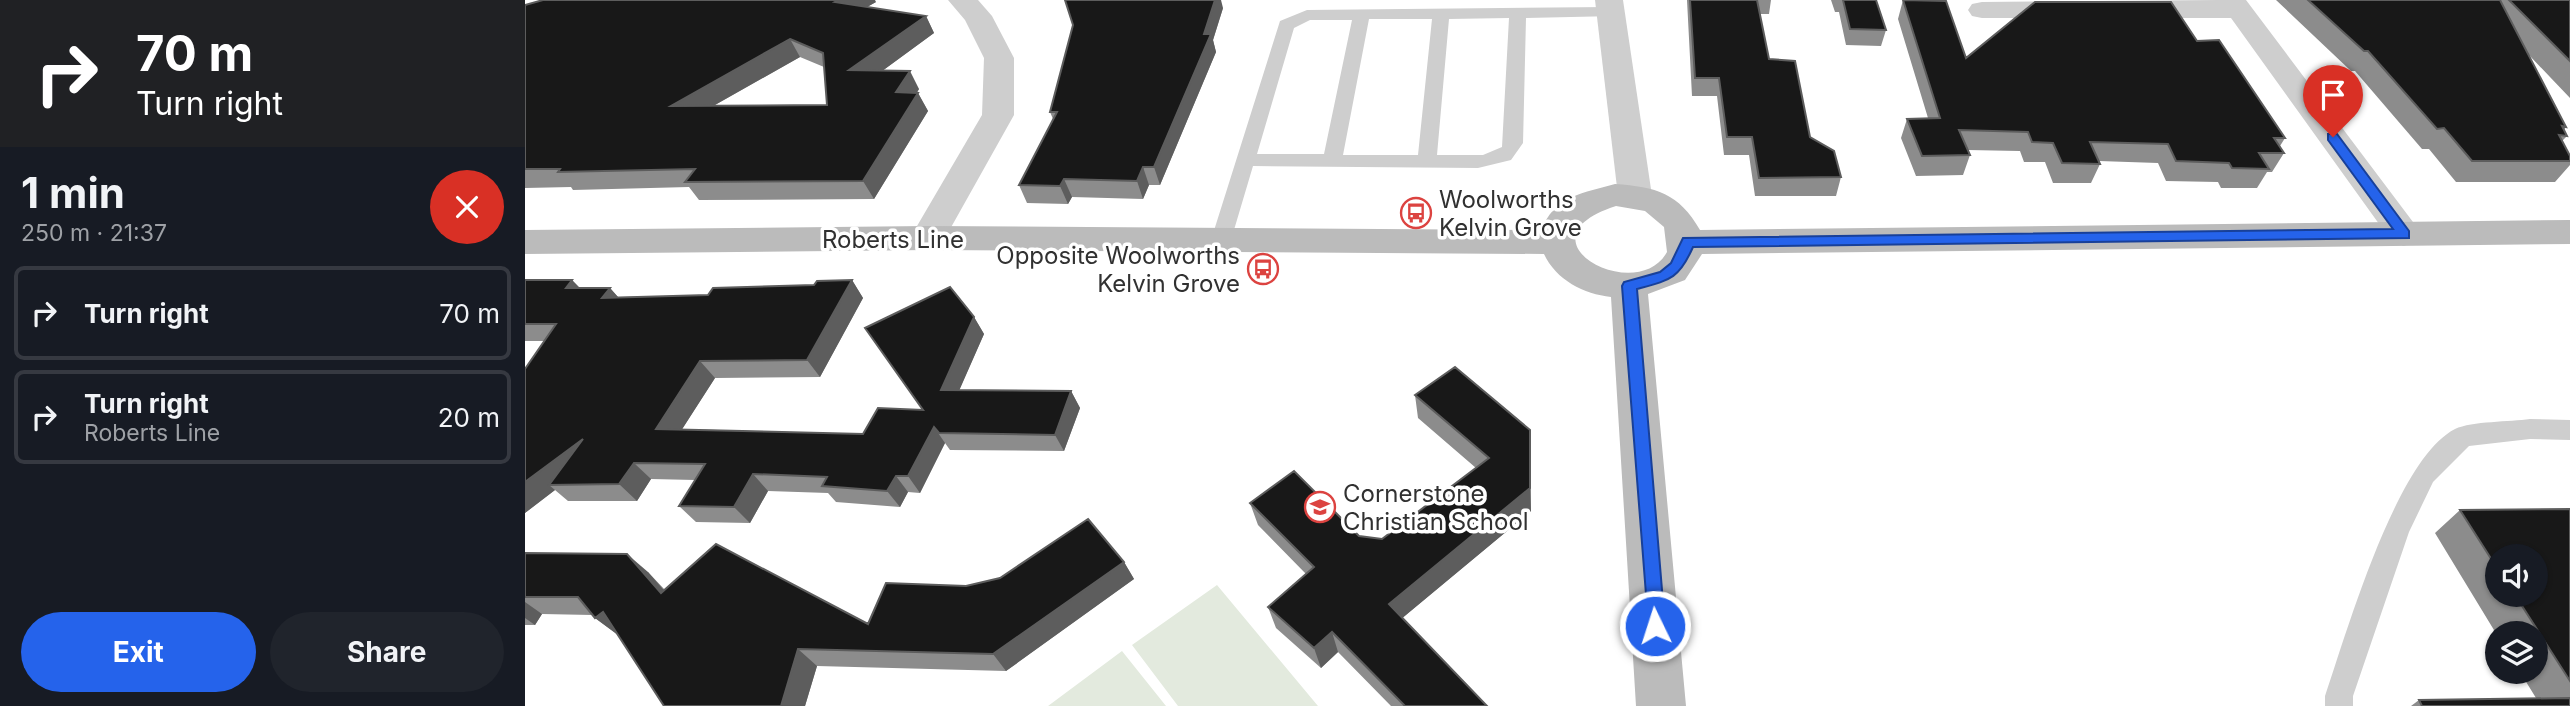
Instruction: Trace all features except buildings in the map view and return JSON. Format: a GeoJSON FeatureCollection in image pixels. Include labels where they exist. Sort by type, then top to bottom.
{"type":"FeatureCollection","features":[{"type":"Feature","properties":{"kind":"main road"},"geometry":{"type":"LineString","coordinates":[[1615,195],[1635,196],[1655,202],[1672,212],[1684,226],[1688,242],[1682,260],[1665,276],[1629,286],[1608,285],[1571,269],[1561,256],[1556,242],[1557,228],[1566,215],[1579,205],[1615,195]]}},
{"type":"Feature","properties":{"kind":"main road"},"geometry":{"type":"LineString","coordinates":[[1688,242],[2570,232]]}},
{"type":"Feature","properties":{"kind":"main road","name":"Roberts Line"},"geometry":{"type":"LineString","coordinates":[[525,242],[928,238],[1556,242]]}},
{"type":"Feature","properties":{"kind":"main road"},"geometry":{"type":"LineString","coordinates":[[1629,286],[1661,706]]}},
{"type":"Feature","properties":{"kind":"street"},"geometry":{"type":"LineString","coordinates":[[928,238],[997,115],[999,58],[978,16],[965,1]]}},
{"type":"Feature","properties":{"kind":"street"},"geometry":{"type":"LineString","coordinates":[[1982,10],[2236,5],[2404,234]]}},
{"type":"Feature","properties":{"kind":"street"},"geometry":{"type":"LineString","coordinates":[[1610,6],[1635,196]]}},
{"type":"Feature","properties":{"kind":"lane"},"geometry":{"type":"LineString","coordinates":[[1221,240],[1286,25],[1307,15],[1518,13],[1610,6]]}},
{"type":"Feature","properties":{"kind":"lane"},"geometry":{"type":"LineString","coordinates":[[1245,160],[1485,162],[1501,157],[1512,148],[1518,13]]}},
{"type":"Feature","properties":{"kind":"lane"},"geometry":{"type":"LineString","coordinates":[[1427,162],[1441,14]]}},
{"type":"Feature","properties":{"kind":"lane"},"geometry":{"type":"LineString","coordinates":[[1332,161],[1361,15]]}},
{"type":"Feature","properties":{"kind":"lane"},"geometry":{"type":"LineString","coordinates":[[2339,706],[2339,696],[2396,532],[2424,475],[2462,437],[2530,429],[2570,429]]}},
{"type":"Feature","properties":{"kind":"shaded area"},"geometry":{"type":"Polygon","coordinates":[[[1217,585],[1318,706],[1178,706],[1132,645],[1217,585]]]}},
{"type":"Feature","properties":{"kind":"shaded area"},"geometry":{"type":"Polygon","coordinates":[[[1122,651],[1166,706],[1048,706],[1122,651]]]}},
{"type":"Feature","properties":{"kind":"place","name":"Woolworths Kelvin Grove"},"geometry":{"type":"Point","coordinates":[1416,213]}},
{"type":"Feature","properties":{"kind":"place","name":"Opposite Woolworths Kelvin Grove"},"geometry":{"type":"Point","coordinates":[1263,269]}},
{"type":"Feature","properties":{"kind":"place","name":"Cornerstone Christian School"},"geometry":{"type":"Point","coordinates":[1320,507]}},
{"type":"Feature","properties":{"kind":"route"},"geometry":{"type":"LineString","coordinates":[[1655,626],[1629,286],[1649,283],[1665,276],[1678,266],[1688,242],[2404,234],[2333,137]]}}]}
